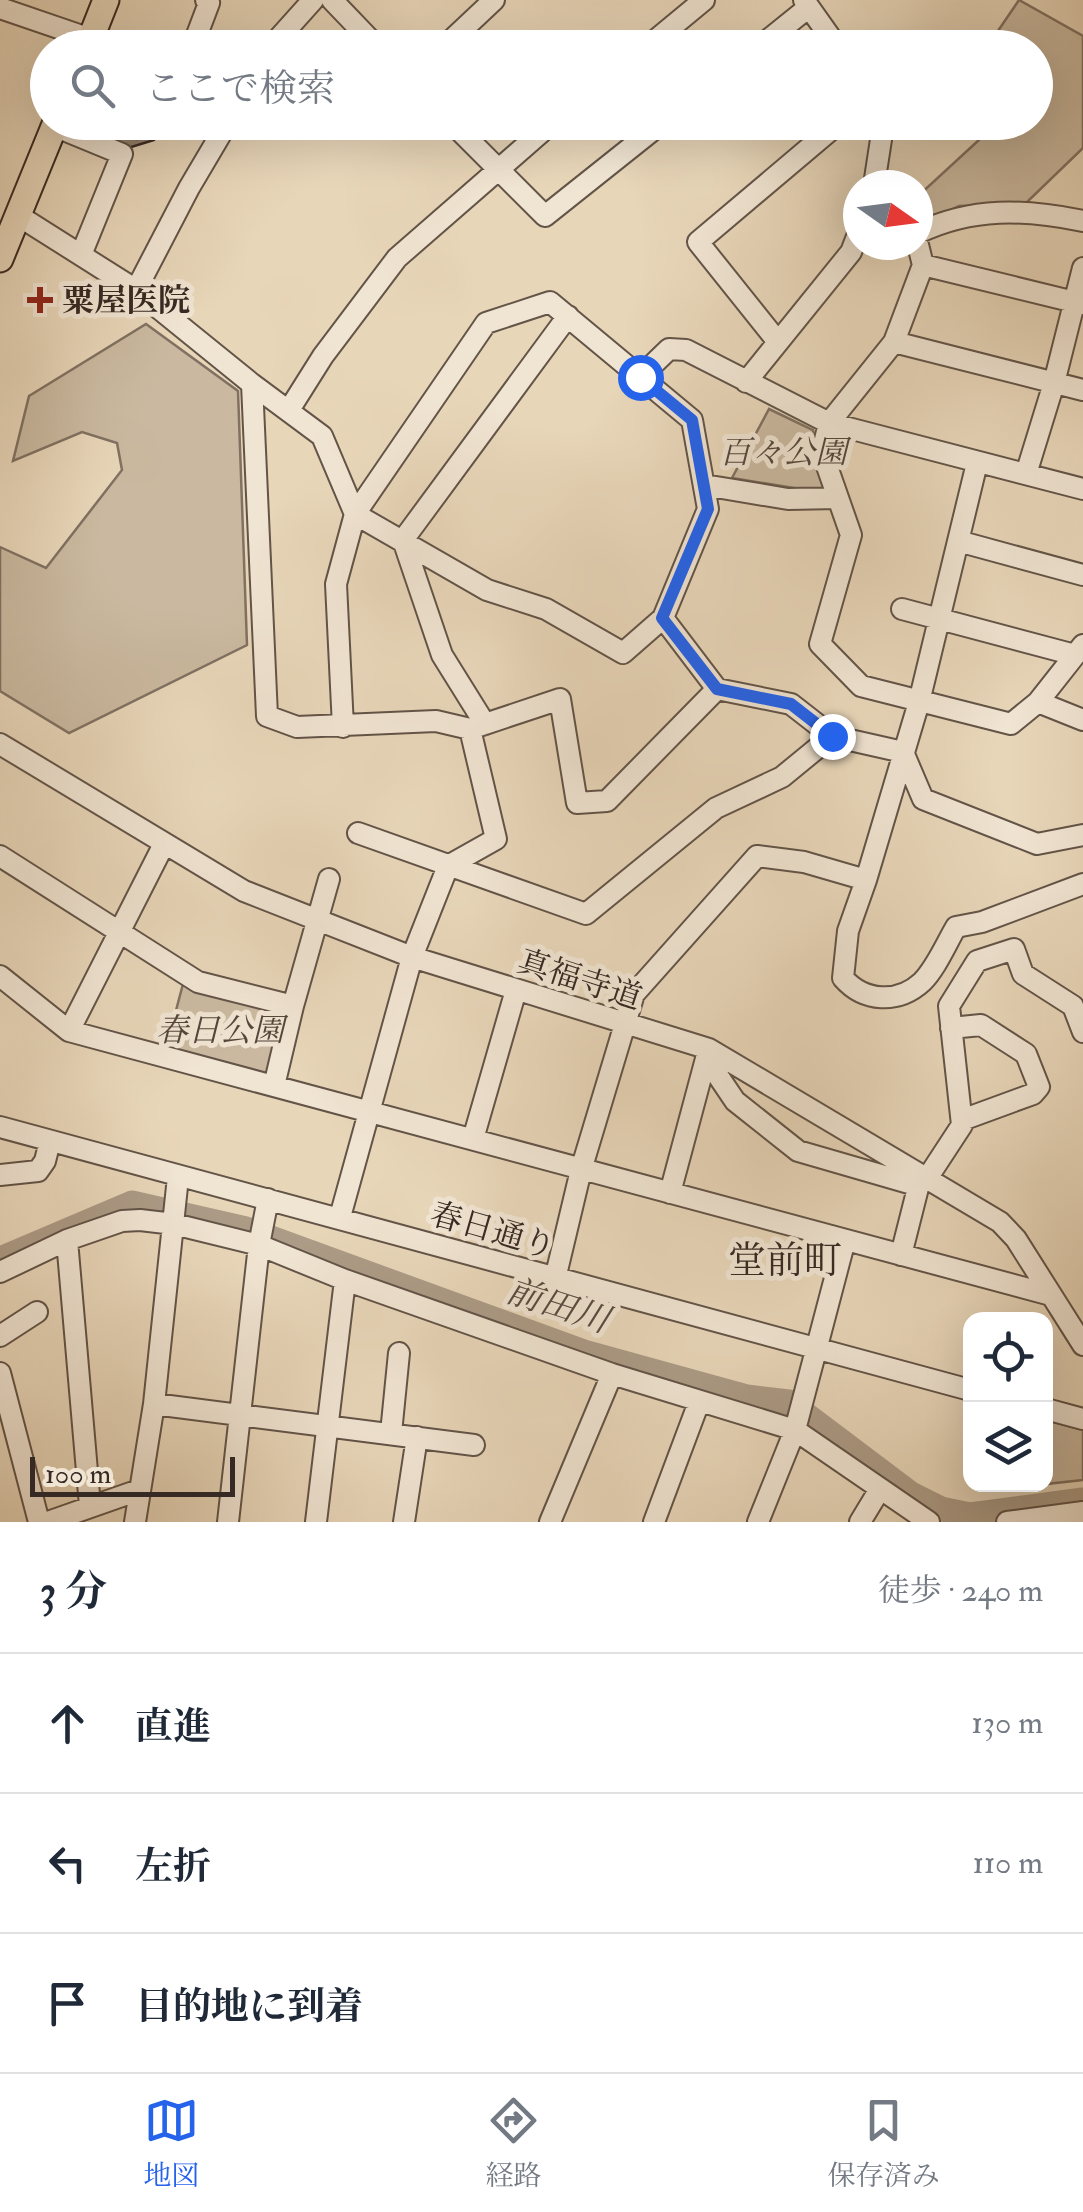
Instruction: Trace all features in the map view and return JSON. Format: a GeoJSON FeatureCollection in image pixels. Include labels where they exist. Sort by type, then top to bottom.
{"type":"FeatureCollection","features":[{"type":"Feature","properties":{"kind":"main road"},"geometry":{"type":"LineString","coordinates":[[94,30],[106,0]]}},
{"type":"Feature","properties":{"kind":"main road"},"geometry":{"type":"LineString","coordinates":[[0,258],[49,140]]}},
{"type":"Feature","properties":{"kind":"street"},"geometry":{"type":"LineString","coordinates":[[199,30],[209,3],[206,0]]}},
{"type":"Feature","properties":{"kind":"street"},"geometry":{"type":"LineString","coordinates":[[286,30],[312,0]]}},
{"type":"Feature","properties":{"kind":"street"},"geometry":{"type":"LineString","coordinates":[[332,0],[361,30]]}},
{"type":"Feature","properties":{"kind":"street"},"geometry":{"type":"LineString","coordinates":[[462,30],[494,0]]}},
{"type":"Feature","properties":{"kind":"street"},"geometry":{"type":"LineString","coordinates":[[668,30],[704,0]]}},
{"type":"Feature","properties":{"kind":"street"},"geometry":{"type":"LineString","coordinates":[[778,30],[807,4],[825,30]]}},
{"type":"Feature","properties":{"kind":"street"},"geometry":{"type":"LineString","coordinates":[[0,8],[58,30]]}},
{"type":"Feature","properties":{"kind":"street"},"geometry":{"type":"LineString","coordinates":[[81,255],[122,154],[91,140]]}},
{"type":"Feature","properties":{"kind":"street"},"geometry":{"type":"LineString","coordinates":[[136,290],[217,140]]}},
{"type":"Feature","properties":{"kind":"street"},"geometry":{"type":"LineString","coordinates":[[468,140],[545,216],[640,140]]}},
{"type":"Feature","properties":{"kind":"street"},"geometry":{"type":"LineString","coordinates":[[288,410],[398,258],[531,140]]}},
{"type":"Feature","properties":{"kind":"street"},"geometry":{"type":"LineString","coordinates":[[778,342],[698,242],[819,140]]}},
{"type":"Feature","properties":{"kind":"street"},"geometry":{"type":"LineString","coordinates":[[876,170],[881,140]]}},
{"type":"Feature","properties":{"kind":"street"},"geometry":{"type":"LineString","coordinates":[[933,227],[988,211],[1051,214],[1083,221]]}},
{"type":"Feature","properties":{"kind":"street"},"geometry":{"type":"LineString","coordinates":[[19,216],[136,290],[322,436],[355,514],[487,590],[546,609],[623,653],[662,618],[708,509],[692,420],[550,302],[486,323],[355,514],[336,584],[343,726]]}},
{"type":"Feature","properties":{"kind":"street"},"geometry":{"type":"LineString","coordinates":[[933,259],[1079,303]]}},
{"type":"Feature","properties":{"kind":"street"},"geometry":{"type":"LineString","coordinates":[[746,382],[845,260]]}},
{"type":"Feature","properties":{"kind":"street"},"geometry":{"type":"LineString","coordinates":[[902,609],[1079,650],[1038,702],[1011,724],[861,686],[820,644],[850,534],[822,452],[828,422],[894,342],[919,260]]}},
{"type":"Feature","properties":{"kind":"street"},"geometry":{"type":"LineString","coordinates":[[1026,474],[1079,303],[1083,268]]}},
{"type":"Feature","properties":{"kind":"street"},"geometry":{"type":"LineString","coordinates":[[404,540],[568,316]]}},
{"type":"Feature","properties":{"kind":"street"},"geometry":{"type":"LineString","coordinates":[[894,342],[1083,390]]}},
{"type":"Feature","properties":{"kind":"street"},"geometry":{"type":"LineString","coordinates":[[640,377],[669,349],[686,350],[828,422],[1083,489]]}},
{"type":"Feature","properties":{"kind":"street"},"geometry":{"type":"LineString","coordinates":[[252,384],[267,716],[298,727],[436,721],[478,726],[560,699],[577,803],[607,800],[717,689]]}},
{"type":"Feature","properties":{"kind":"street"},"geometry":{"type":"LineString","coordinates":[[977,463],[919,702],[848,931],[842,978],[870,997],[906,994],[924,980],[956,926],[982,922],[1083,884]]}},
{"type":"Feature","properties":{"kind":"street"},"geometry":{"type":"LineString","coordinates":[[704,485],[788,500],[837,498]]}},
{"type":"Feature","properties":{"kind":"street"},"geometry":{"type":"LineString","coordinates":[[340,1217],[412,957],[448,866],[496,839],[478,726],[442,655],[404,540]]}},
{"type":"Feature","properties":{"kind":"street"},"geometry":{"type":"LineString","coordinates":[[958,541],[1083,575]]}},
{"type":"Feature","properties":{"kind":"street"},"geometry":{"type":"LineString","coordinates":[[662,618],[717,689],[791,704],[832,736],[902,752]]}},
{"type":"Feature","properties":{"kind":"street"},"geometry":{"type":"LineString","coordinates":[[1038,702],[1083,720]]}},
{"type":"Feature","properties":{"kind":"street"},"geometry":{"type":"LineString","coordinates":[[358,833],[586,914],[716,808],[782,776],[832,736]]}},
{"type":"Feature","properties":{"kind":"street","name":"真福寺道"},"geometry":{"type":"LineString","coordinates":[[1,748],[244,892],[412,957],[708,1053],[1007,1228],[1083,1345]]}},
{"type":"Feature","properties":{"kind":"street"},"geometry":{"type":"LineString","coordinates":[[902,752],[924,799],[1037,844],[1083,835]]}},
{"type":"Feature","properties":{"kind":"street"},"geometry":{"type":"LineString","coordinates":[[69,1032],[164,846]]}},
{"type":"Feature","properties":{"kind":"street"},"geometry":{"type":"LineString","coordinates":[[0,856],[198,982],[292,1006]]}},
{"type":"Feature","properties":{"kind":"street"},"geometry":{"type":"LineString","coordinates":[[555,1278],[581,1170],[634,994],[758,856],[804,862],[866,880]]}},
{"type":"Feature","properties":{"kind":"street"},"geometry":{"type":"LineString","coordinates":[[274,1086],[292,1006],[329,879]]}},
{"type":"Feature","properties":{"kind":"street"},"geometry":{"type":"LineString","coordinates":[[901,1254],[923,1179],[962,1128],[950,1006],[974,965],[1011,948],[1023,974],[1079,1005],[1083,1032]]}},
{"type":"Feature","properties":{"kind":"street"},"geometry":{"type":"LineString","coordinates":[[0,976],[69,1032],[1051,1295]]}},
{"type":"Feature","properties":{"kind":"street"},"geometry":{"type":"LineString","coordinates":[[474,1139],[516,990]]}},
{"type":"Feature","properties":{"kind":"street"},"geometry":{"type":"LineString","coordinates":[[951,1028],[981,1025],[1026,1054],[1038,1087],[1033,1094],[962,1120]]}},
{"type":"Feature","properties":{"kind":"street"},"geometry":{"type":"LineString","coordinates":[[708,1053],[735,1101],[798,1151],[923,1179]]}},
{"type":"Feature","properties":{"kind":"street"},"geometry":{"type":"LineString","coordinates":[[670,1193],[708,1053]]}},
{"type":"Feature","properties":{"kind":"street","name":"春日通り"},"geometry":{"type":"LineString","coordinates":[[0,1127],[178,1177],[266,1209],[340,1217],[963,1388]]}},
{"type":"Feature","properties":{"kind":"street"},"geometry":{"type":"LineString","coordinates":[[1,1177],[38,1171],[45,1162],[50,1141]]}},
{"type":"Feature","properties":{"kind":"street"},"geometry":{"type":"LineString","coordinates":[[135,1522],[154,1404],[178,1177]]}},
{"type":"Feature","properties":{"kind":"street"},"geometry":{"type":"LineString","coordinates":[[228,1522],[266,1209]]}},
{"type":"Feature","properties":{"kind":"street"},"geometry":{"type":"LineString","coordinates":[[0,1272],[67,1240],[140,1220],[174,1224],[260,1245],[346,1280],[612,1374],[794,1430],[928,1522]]}},
{"type":"Feature","properties":{"kind":"street"},"geometry":{"type":"LineString","coordinates":[[67,1240],[90,1506]]}},
{"type":"Feature","properties":{"kind":"street"},"geometry":{"type":"LineString","coordinates":[[758,1522],[794,1430],[846,1240]]}},
{"type":"Feature","properties":{"kind":"street"},"geometry":{"type":"LineString","coordinates":[[316,1522],[346,1280]]}},
{"type":"Feature","properties":{"kind":"street"},"geometry":{"type":"LineString","coordinates":[[0,1336],[37,1312]]}},
{"type":"Feature","properties":{"kind":"street"},"geometry":{"type":"LineString","coordinates":[[391,1433],[399,1353]]}},
{"type":"Feature","properties":{"kind":"street"},"geometry":{"type":"LineString","coordinates":[[0,1373],[39,1522]]}},
{"type":"Feature","properties":{"kind":"street"},"geometry":{"type":"LineString","coordinates":[[550,1522],[612,1374]]}},
{"type":"Feature","properties":{"kind":"street"},"geometry":{"type":"LineString","coordinates":[[654,1522],[699,1402]]}},
{"type":"Feature","properties":{"kind":"street"},"geometry":{"type":"LineString","coordinates":[[154,1404],[474,1444]]}},
{"type":"Feature","properties":{"kind":"street"},"geometry":{"type":"LineString","coordinates":[[1053,1411],[1083,1419]]}},
{"type":"Feature","properties":{"kind":"street"},"geometry":{"type":"LineString","coordinates":[[404,1522],[417,1436]]}},
{"type":"Feature","properties":{"kind":"street"},"geometry":{"type":"LineString","coordinates":[[860,1522],[880,1489]]}},
{"type":"Feature","properties":{"kind":"street"},"geometry":{"type":"LineString","coordinates":[[48,1522],[139,1490]]}},
{"type":"Feature","properties":{"kind":"street"},"geometry":{"type":"LineString","coordinates":[[1007,1522],[1083,1512]]}},
{"type":"Feature","properties":{"kind":"green space"},"geometry":{"type":"Polygon","coordinates":[[[1019,0],[1083,36],[1083,148],[1025,204],[959,206],[933,219],[933,182],[979,140],[1053,140],[1053,30],[999,30],[1019,0]]]}},
{"type":"Feature","properties":{"kind":"green space"},"geometry":{"type":"Polygon","coordinates":[[[146,324],[238,391],[247,645],[69,733],[0,691],[0,547],[46,568],[122,470],[117,443],[82,432],[13,461],[29,396],[146,324]]]}},
{"type":"Feature","properties":{"kind":"green space","name":"百々公園"},"geometry":{"type":"Polygon","coordinates":[[[769,409],[813,430],[825,493],[732,478],[769,409]]]}},
{"type":"Feature","properties":{"kind":"green space","name":"春日公園"},"geometry":{"type":"Polygon","coordinates":[[[183,984],[285,1010],[269,1079],[165,1052],[183,984]]]}},
{"type":"Feature","properties":{"kind":"green space"},"geometry":{"type":"Polygon","coordinates":[[[1053,1422],[1083,1430],[1083,1480],[1053,1483],[1053,1422]]]}},
{"type":"Feature","properties":{"kind":"building"},"geometry":{"type":"Polygon","coordinates":[[[109,140],[154,140],[125,149],[109,140]]]}},
{"type":"Feature","properties":{"kind":"waterway","name":"前田川"},"geometry":{"type":"LineString","coordinates":[[0,1259],[132,1203],[246,1229],[584,1352],[747,1397],[789,1402],[911,1494],[941,1509],[970,1515],[1083,1500]]}},
{"type":"Feature","properties":{"kind":"waterway"},"geometry":{"type":"LineString","coordinates":[[933,1518],[941,1509]]}},
{"type":"Feature","properties":{"kind":"place","name":"粟屋医院"},"geometry":{"type":"Point","coordinates":[40,300]}},
{"type":"Feature","properties":{"kind":"district","name":"堂前町"},"geometry":{"type":"Point","coordinates":[785,1260]}},
{"type":"Feature","properties":{"kind":"route"},"geometry":{"type":"LineString","coordinates":[[640,377],[692,420],[708,509],[662,618],[717,689],[791,704],[832,736]]}}]}
